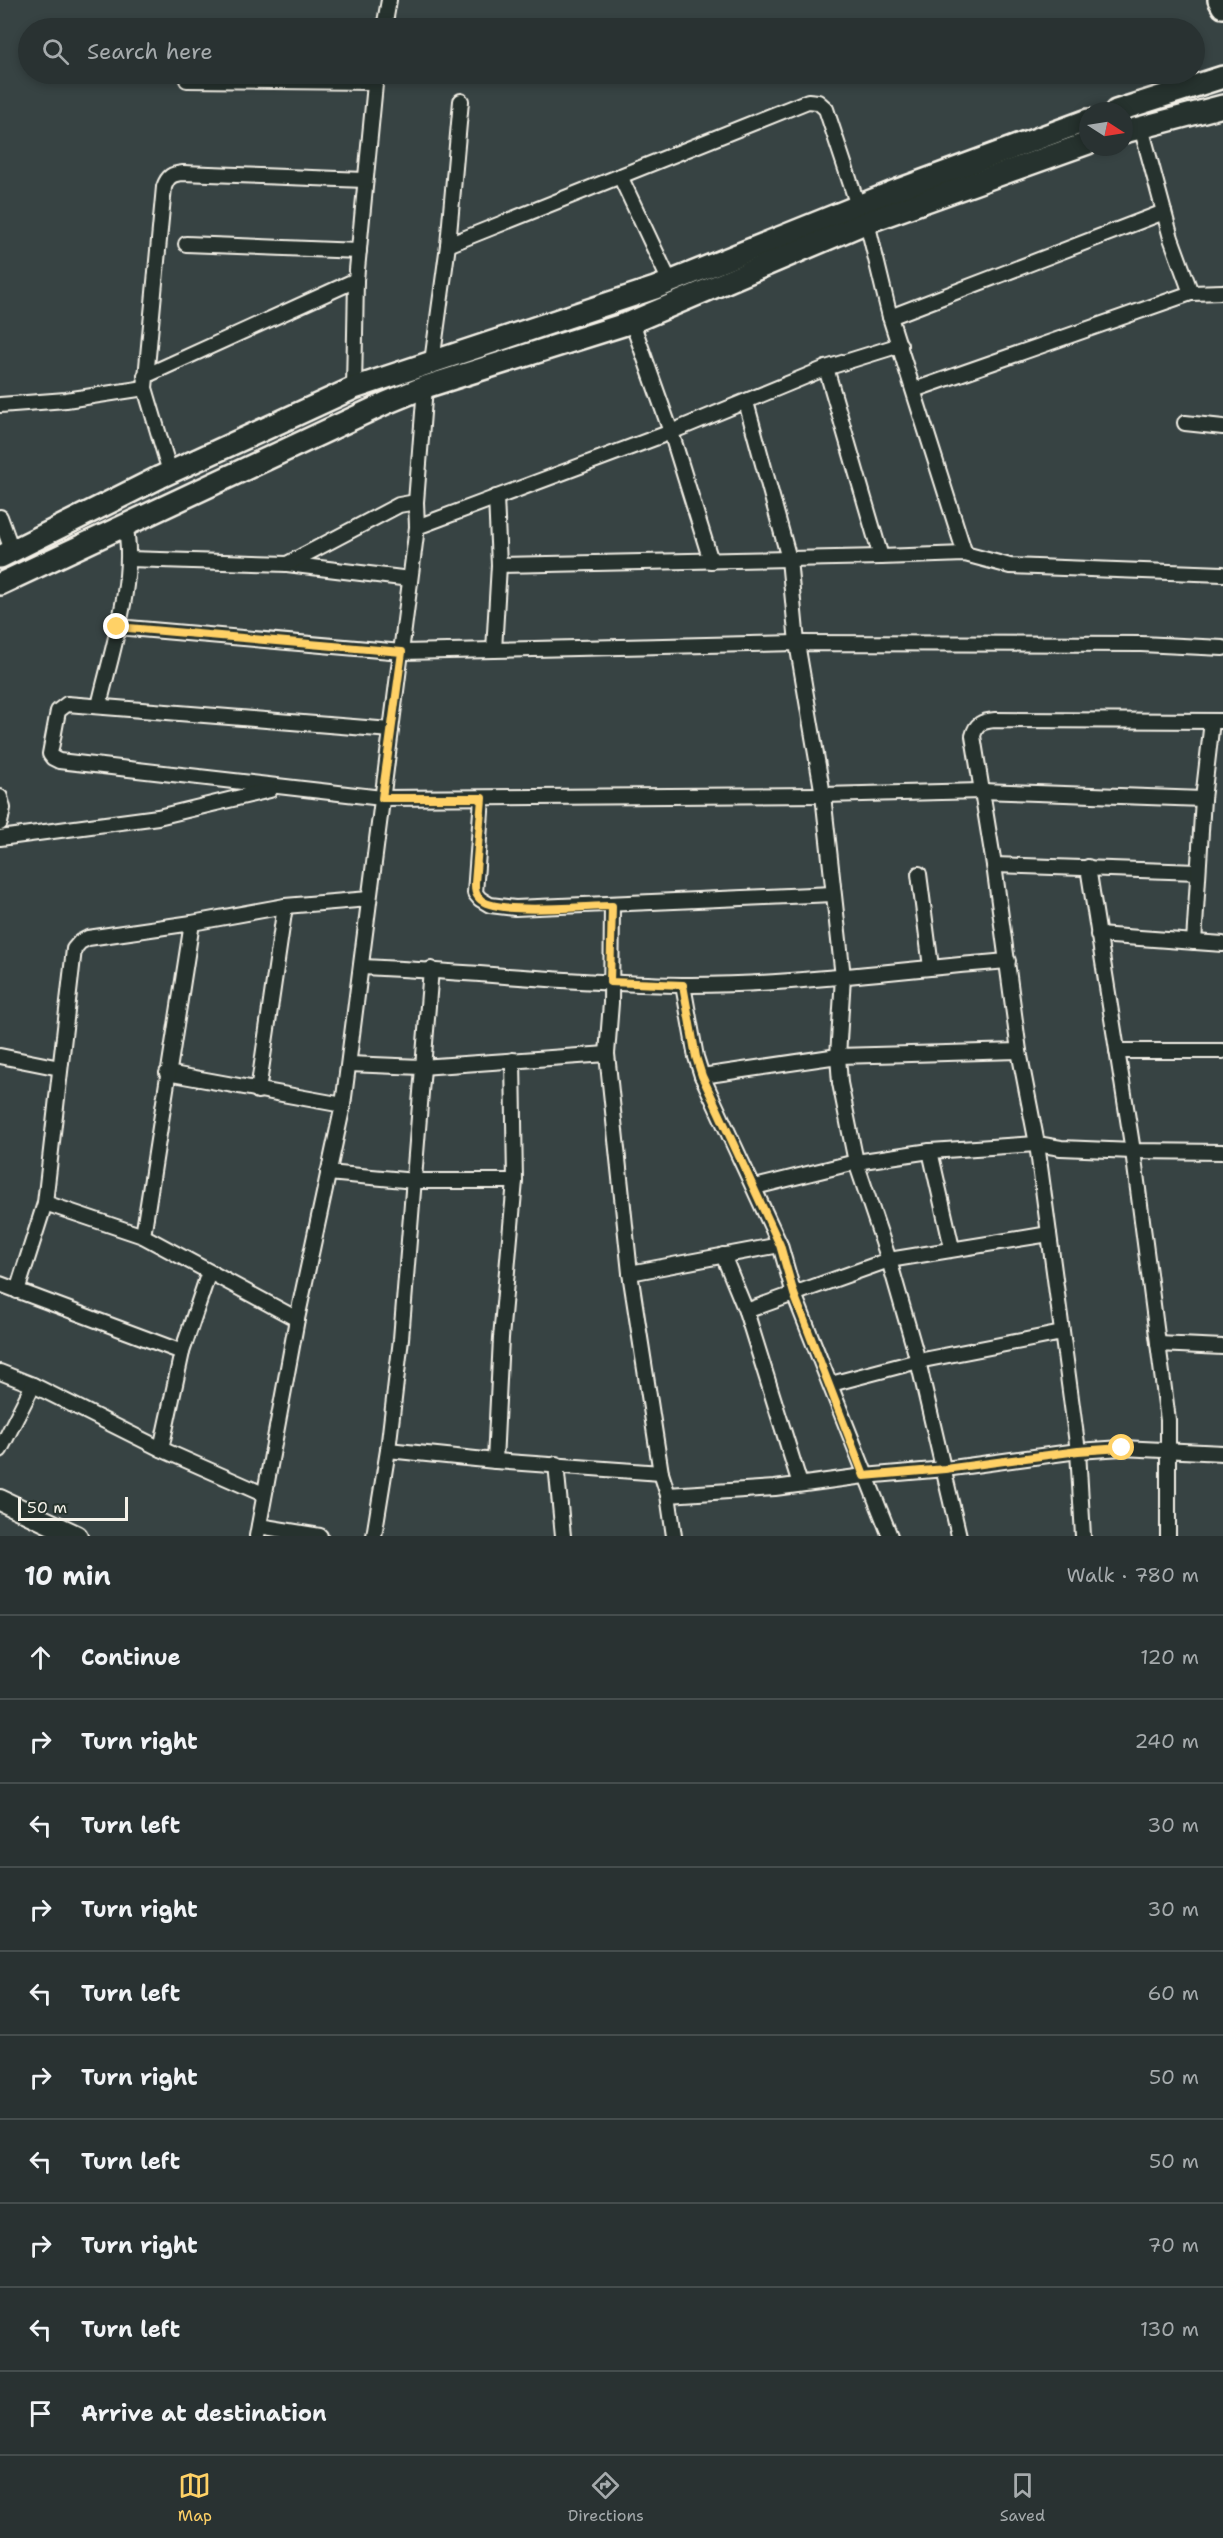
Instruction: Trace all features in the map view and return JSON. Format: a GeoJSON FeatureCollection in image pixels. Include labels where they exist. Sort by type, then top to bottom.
{"type":"FeatureCollection","features":[{"type":"Feature","properties":{"kind":"main road"},"geometry":{"type":"LineString","coordinates":[[1219,0],[1223,7]]}},
{"type":"Feature","properties":{"kind":"main road"},"geometry":{"type":"LineString","coordinates":[[1205,83],[1223,77]]}},
{"type":"Feature","properties":{"kind":"main road"},"geometry":{"type":"LineString","coordinates":[[1133,106],[1201,84]]}},
{"type":"Feature","properties":{"kind":"main road"},"geometry":{"type":"LineString","coordinates":[[1133,130],[1223,106]]}},
{"type":"Feature","properties":{"kind":"main road"},"geometry":{"type":"LineString","coordinates":[[0,584],[386,403],[425,387],[632,322],[863,214],[1079,124]]}},
{"type":"Feature","properties":{"kind":"main road"},"geometry":{"type":"LineString","coordinates":[[6,554],[170,472],[354,388],[670,282],[863,214],[1079,146]]}},
{"type":"Feature","properties":{"kind":"street"},"geometry":{"type":"LineString","coordinates":[[386,18],[389,2]]}},
{"type":"Feature","properties":{"kind":"street"},"geometry":{"type":"LineString","coordinates":[[354,388],[356,280],[375,84]]}},
{"type":"Feature","properties":{"kind":"street"},"geometry":{"type":"LineString","coordinates":[[448,245],[808,101],[818,102],[826,109],[863,214],[890,317],[965,555]]}},
{"type":"Feature","properties":{"kind":"street"},"geometry":{"type":"LineString","coordinates":[[432,362],[448,245],[461,102]]}},
{"type":"Feature","properties":{"kind":"street"},"geometry":{"type":"LineString","coordinates":[[1133,133],[1164,212],[1191,293]]}},
{"type":"Feature","properties":{"kind":"street"},"geometry":{"type":"LineString","coordinates":[[170,472],[145,382],[164,187],[167,178],[183,173],[365,180]]}},
{"type":"Feature","properties":{"kind":"street"},"geometry":{"type":"LineString","coordinates":[[620,176],[670,282]]}},
{"type":"Feature","properties":{"kind":"street"},"geometry":{"type":"LineString","coordinates":[[890,317],[1164,212]]}},
{"type":"Feature","properties":{"kind":"street"},"geometry":{"type":"LineString","coordinates":[[186,244],[359,251]]}},
{"type":"Feature","properties":{"kind":"street"},"geometry":{"type":"LineString","coordinates":[[0,405],[66,400],[145,382],[161,370],[356,280]]}},
{"type":"Feature","properties":{"kind":"street"},"geometry":{"type":"LineString","coordinates":[[914,390],[1191,293],[1223,292]]}},
{"type":"Feature","properties":{"kind":"street"},"geometry":{"type":"LineString","coordinates":[[632,322],[671,432],[711,561]]}},
{"type":"Feature","properties":{"kind":"street"},"geometry":{"type":"LineString","coordinates":[[417,526],[671,432],[826,368],[900,345]]}},
{"type":"Feature","properties":{"kind":"street"},"geometry":{"type":"LineString","coordinates":[[826,368],[881,557]]}},
{"type":"Feature","properties":{"kind":"street"},"geometry":{"type":"LineString","coordinates":[[320,1536],[258,1531],[297,1319],[343,1105],[349,1064],[417,526],[416,502],[425,387]]}},
{"type":"Feature","properties":{"kind":"street"},"geometry":{"type":"LineString","coordinates":[[746,402],[789,559],[797,643],[823,795],[843,977],[838,1056],[840,1083],[856,1162],[889,1260],[918,1362],[959,1536]]}},
{"type":"Feature","properties":{"kind":"street"},"geometry":{"type":"LineString","coordinates":[[1185,423],[1223,427]]}},
{"type":"Feature","properties":{"kind":"street"},"geometry":{"type":"LineString","coordinates":[[494,650],[499,565],[496,497]]}},
{"type":"Feature","properties":{"kind":"street"},"geometry":{"type":"LineString","coordinates":[[286,564],[399,505],[416,502]]}},
{"type":"Feature","properties":{"kind":"street"},"geometry":{"type":"LineString","coordinates":[[0,517],[6,554]]}},
{"type":"Feature","properties":{"kind":"street"},"geometry":{"type":"LineString","coordinates":[[99,706],[117,627],[129,559],[125,524]]}},
{"type":"Feature","properties":{"kind":"street"},"geometry":{"type":"LineString","coordinates":[[499,565],[965,555],[1010,566],[1223,574]]}},
{"type":"Feature","properties":{"kind":"street"},"geometry":{"type":"LineString","coordinates":[[129,559],[286,564],[410,579]]}},
{"type":"Feature","properties":{"kind":"street"},"geometry":{"type":"LineString","coordinates":[[117,627],[402,652],[797,643],[1141,644],[1223,648]]}},
{"type":"Feature","properties":{"kind":"street"},"geometry":{"type":"LineString","coordinates":[[391,730],[67,704],[58,711],[51,746],[52,758],[281,788],[382,798],[823,795],[981,791],[1203,799]]}},
{"type":"Feature","properties":{"kind":"street"},"geometry":{"type":"LineString","coordinates":[[1083,1536],[1078,1451],[1037,1144],[1019,1052],[1008,961],[973,736],[975,728],[983,721],[1217,721],[1203,799],[1194,942]]}},
{"type":"Feature","properties":{"kind":"street"},"geometry":{"type":"LineString","coordinates":[[0,838],[158,817],[281,788]]}},
{"type":"Feature","properties":{"kind":"street"},"geometry":{"type":"LineString","coordinates":[[0,797],[3,808],[0,823]]}},
{"type":"Feature","properties":{"kind":"street"},"geometry":{"type":"LineString","coordinates":[[482,798],[475,883],[476,893],[480,899],[490,905],[515,908],[612,906],[833,894]]}},
{"type":"Feature","properties":{"kind":"street"},"geometry":{"type":"LineString","coordinates":[[994,865],[1198,872]]}},
{"type":"Feature","properties":{"kind":"street"},"geometry":{"type":"LineString","coordinates":[[1088,867],[1133,1151],[1158,1344],[1170,1450],[1168,1536]]}},
{"type":"Feature","properties":{"kind":"street"},"geometry":{"type":"LineString","coordinates":[[919,874],[931,967]]}},
{"type":"Feature","properties":{"kind":"street"},"geometry":{"type":"LineString","coordinates":[[17,1291],[45,1203],[72,961],[74,949],[80,942],[88,938],[192,923],[285,906],[369,899]]}},
{"type":"Feature","properties":{"kind":"street"},"geometry":{"type":"LineString","coordinates":[[258,1091],[285,906]]}},
{"type":"Feature","properties":{"kind":"street"},"geometry":{"type":"LineString","coordinates":[[612,906],[611,1003],[607,1054],[630,1273],[661,1473],[668,1495],[674,1536]]}},
{"type":"Feature","properties":{"kind":"street"},"geometry":{"type":"LineString","coordinates":[[142,1236],[192,923]]}},
{"type":"Feature","properties":{"kind":"street"},"geometry":{"type":"LineString","coordinates":[[1098,935],[1223,945]]}},
{"type":"Feature","properties":{"kind":"street"},"geometry":{"type":"LineString","coordinates":[[361,967],[431,969],[683,985],[843,977],[1008,961]]}},
{"type":"Feature","properties":{"kind":"street"},"geometry":{"type":"LineString","coordinates":[[374,1536],[388,1450],[401,1339],[415,1181],[421,1067],[431,969]]}},
{"type":"Feature","properties":{"kind":"street"},"geometry":{"type":"LineString","coordinates":[[683,985],[696,1057],[702,1076],[780,1245],[794,1294],[831,1384],[864,1476],[890,1536]]}},
{"type":"Feature","properties":{"kind":"street"},"geometry":{"type":"LineString","coordinates":[[1117,1051],[1223,1051]]}},
{"type":"Feature","properties":{"kind":"street"},"geometry":{"type":"LineString","coordinates":[[702,1076],[838,1056],[1019,1052]]}},
{"type":"Feature","properties":{"kind":"street"},"geometry":{"type":"LineString","coordinates":[[349,1064],[421,1067],[607,1054]]}},
{"type":"Feature","properties":{"kind":"street"},"geometry":{"type":"LineString","coordinates":[[0,1056],[60,1068]]}},
{"type":"Feature","properties":{"kind":"street"},"geometry":{"type":"LineString","coordinates":[[495,1461],[501,1338],[515,1181],[513,1060]]}},
{"type":"Feature","properties":{"kind":"street"},"geometry":{"type":"LineString","coordinates":[[167,1073],[343,1105]]}},
{"type":"Feature","properties":{"kind":"street"},"geometry":{"type":"LineString","coordinates":[[755,1187],[856,1162],[930,1152],[1037,1144],[1060,1148],[1223,1152]]}},
{"type":"Feature","properties":{"kind":"street"},"geometry":{"type":"LineString","coordinates":[[930,1152],[952,1248]]}},
{"type":"Feature","properties":{"kind":"street"},"geometry":{"type":"LineString","coordinates":[[328,1173],[415,1181],[515,1181]]}},
{"type":"Feature","properties":{"kind":"street"},"geometry":{"type":"LineString","coordinates":[[45,1203],[142,1236],[297,1319]]}},
{"type":"Feature","properties":{"kind":"street"},"geometry":{"type":"LineString","coordinates":[[746,1311],[889,1260],[1049,1234]]}},
{"type":"Feature","properties":{"kind":"street"},"geometry":{"type":"LineString","coordinates":[[630,1273],[780,1245]]}},
{"type":"Feature","properties":{"kind":"street"},"geometry":{"type":"LineString","coordinates":[[723,1255],[746,1311],[800,1484]]}},
{"type":"Feature","properties":{"kind":"street"},"geometry":{"type":"LineString","coordinates":[[161,1449],[182,1352],[209,1272]]}},
{"type":"Feature","properties":{"kind":"street"},"geometry":{"type":"LineString","coordinates":[[0,1284],[182,1352]]}},
{"type":"Feature","properties":{"kind":"street"},"geometry":{"type":"LineString","coordinates":[[831,1384],[918,1362],[1062,1333]]}},
{"type":"Feature","properties":{"kind":"street"},"geometry":{"type":"LineString","coordinates":[[1158,1344],[1223,1347]]}},
{"type":"Feature","properties":{"kind":"street"},"geometry":{"type":"LineString","coordinates":[[0,1372],[33,1385],[161,1449],[263,1494]]}},
{"type":"Feature","properties":{"kind":"street"},"geometry":{"type":"LineString","coordinates":[[0,1450],[33,1385]]}},
{"type":"Feature","properties":{"kind":"street"},"geometry":{"type":"LineString","coordinates":[[668,1495],[945,1469],[1078,1451],[1122,1448],[1223,1453]]}},
{"type":"Feature","properties":{"kind":"street"},"geometry":{"type":"LineString","coordinates":[[388,1450],[495,1461],[661,1473]]}},
{"type":"Feature","properties":{"kind":"street"},"geometry":{"type":"LineString","coordinates":[[555,1464],[563,1536]]}},
{"type":"Feature","properties":{"kind":"street"},"geometry":{"type":"LineString","coordinates":[[0,1500],[77,1536]]}},
{"type":"Feature","properties":{"kind":"route"},"geometry":{"type":"LineString","coordinates":[[117,627],[402,652],[382,798],[482,798],[475,883],[476,893],[480,899],[501,908],[612,906],[610,982],[683,985],[696,1057],[702,1076],[780,1245],[794,1294],[831,1384],[864,1476],[1122,1448]]}}]}
